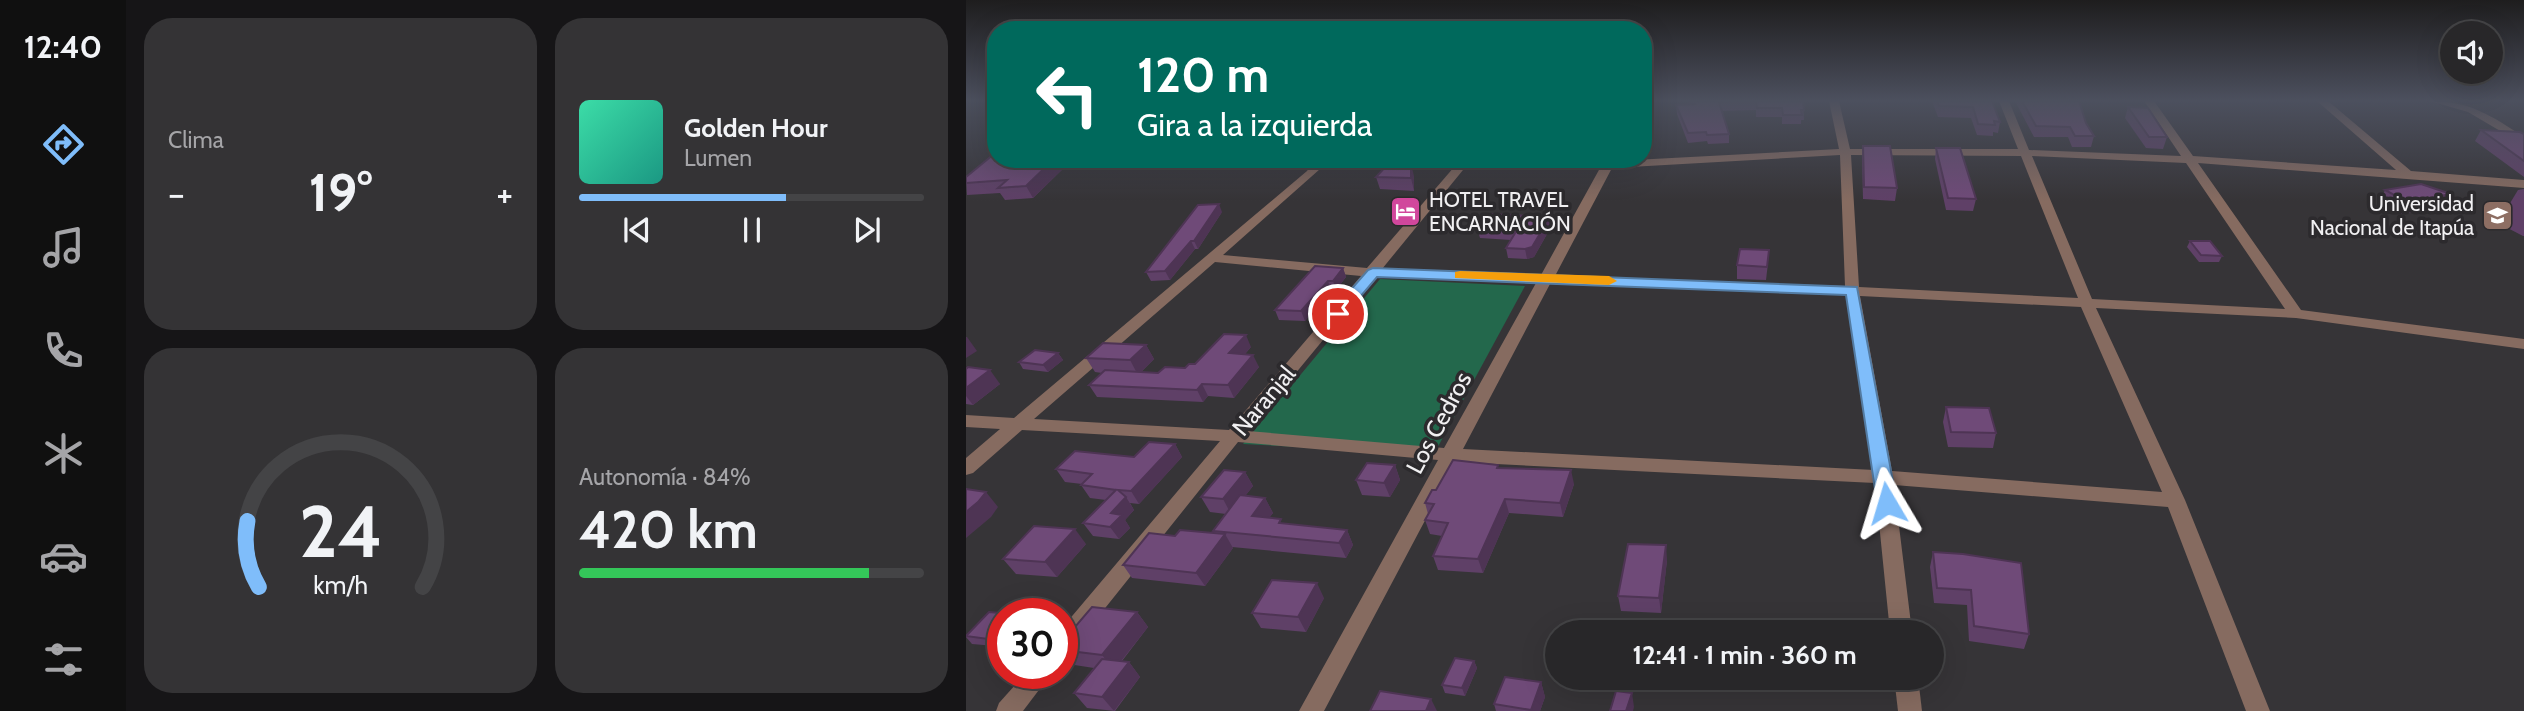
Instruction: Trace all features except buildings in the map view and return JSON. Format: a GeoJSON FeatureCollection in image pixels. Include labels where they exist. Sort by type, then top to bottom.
{"type":"FeatureCollection","features":[{"type":"Feature","properties":{"kind":"street"},"geometry":{"type":"LineString","coordinates":[[1841,134],[1845,152],[1852,290],[1884,477],[1900,620]]}},
{"type":"Feature","properties":{"kind":"street"},"geometry":{"type":"LineString","coordinates":[[2016,134],[2086,302],[2175,500],[2258,711]]}},
{"type":"Feature","properties":{"kind":"street"},"geometry":{"type":"LineString","coordinates":[[2172,134],[2296,314]]}},
{"type":"Feature","properties":{"kind":"street"},"geometry":{"type":"LineString","coordinates":[[2361,134],[2407,174]]}},
{"type":"Feature","properties":{"kind":"street"},"geometry":{"type":"LineString","coordinates":[[1652,160],[1845,152],[2023,153],[2189,159],[2524,184]]}},
{"type":"Feature","properties":{"kind":"street"},"geometry":{"type":"LineString","coordinates":[[966,468],[1313,168]]}},
{"type":"Feature","properties":{"kind":"street","name":"Naranjal"},"geometry":{"type":"LineString","coordinates":[[1078,626],[1460,168]]}},
{"type":"Feature","properties":{"kind":"street","name":"Los Cedros"},"geometry":{"type":"LineString","coordinates":[[1311,711],[1606,168]]}},
{"type":"Feature","properties":{"kind":"street"},"geometry":{"type":"LineString","coordinates":[[1211,258],[1373,273],[1852,290],[2296,314],[2524,344]]}},
{"type":"Feature","properties":{"kind":"street"},"geometry":{"type":"LineString","coordinates":[[966,421],[1234,436],[1450,455],[1884,477],[2175,500]]}},
{"type":"Feature","properties":{"kind":"street"},"geometry":{"type":"LineString","coordinates":[[1008,711],[1026,689]]}},
{"type":"Feature","properties":{"kind":"street"},"geometry":{"type":"LineString","coordinates":[[1908,690],[1910,711]]}},
{"type":"Feature","properties":{"kind":"green space"},"geometry":{"type":"Polygon","coordinates":[[[1380,279],[1525,286],[1434,454],[1243,444],[1380,279]]]}},
{"type":"Feature","properties":{"kind":"slow traffic"},"geometry":{"type":"LineString","coordinates":[[1460,275],[1609,281]]}},
{"type":"Feature","properties":{"kind":"place","name":"HOTEL TRAVEL ENCARNACIÓN"},"geometry":{"type":"Point","coordinates":[1406,212]}},
{"type":"Feature","properties":{"kind":"place","name":"Universidad Nacional de Itapúa"},"geometry":{"type":"Point","coordinates":[2497,216]}},
{"type":"Feature","properties":{"kind":"route"},"geometry":{"type":"LineString","coordinates":[[1338,314],[1373,273],[1852,290],[1887,503]]}}]}
